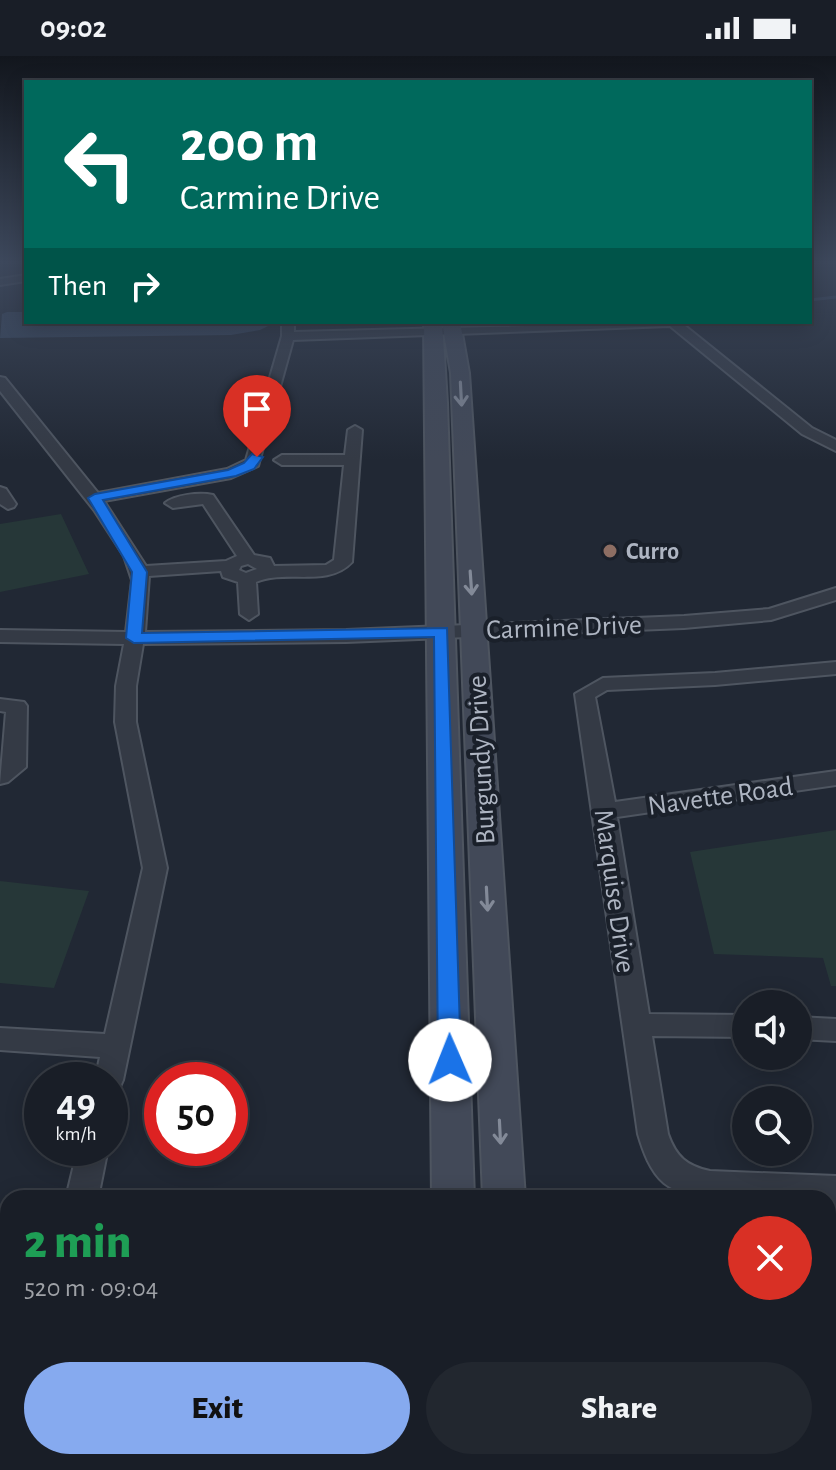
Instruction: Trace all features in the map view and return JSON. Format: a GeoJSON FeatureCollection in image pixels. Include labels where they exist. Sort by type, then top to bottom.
{"type":"FeatureCollection","features":[{"type":"Feature","properties":{"kind":"main road","name":"Burgundy Drive"},"geometry":{"type":"LineString","coordinates":[[443,328],[460,373],[464,457],[457,630],[453,1190]]}},
{"type":"Feature","properties":{"kind":"main road","name":"Burgundy Drive"},"geometry":{"type":"LineString","coordinates":[[443,328],[438,457],[457,630],[503,1190]]}},
{"type":"Feature","properties":{"kind":"street"},"geometry":{"type":"LineString","coordinates":[[95,498],[231,473],[253,463],[288,328]]}},
{"type":"Feature","properties":{"kind":"street"},"geometry":{"type":"LineString","coordinates":[[680,328],[807,431],[836,446]]}},
{"type":"Feature","properties":{"kind":"street"},"geometry":{"type":"LineString","coordinates":[[0,381],[95,498],[140,575],[134,638],[125,684],[127,733],[130,760],[154,848],[155,868],[113,1062]]}},
{"type":"Feature","properties":{"kind":"street"},"geometry":{"type":"LineString","coordinates":[[140,575],[330,570],[343,562],[355,430]]}},
{"type":"Feature","properties":{"kind":"street"},"geometry":{"type":"LineString","coordinates":[[438,457],[464,457]]}},
{"type":"Feature","properties":{"kind":"street"},"geometry":{"type":"LineString","coordinates":[[282,460],[353,460]]}},
{"type":"Feature","properties":{"kind":"street"},"geometry":{"type":"LineString","coordinates":[[173,503],[207,498],[248,559],[264,562],[266,571]]}},
{"type":"Feature","properties":{"kind":"street"},"geometry":{"type":"LineString","coordinates":[[235,573],[248,559]]}},
{"type":"Feature","properties":{"kind":"street"},"geometry":{"type":"LineString","coordinates":[[235,573],[249,614]]}},
{"type":"Feature","properties":{"kind":"street","name":"Carmine Drive"},"geometry":{"type":"LineString","coordinates":[[0,636],[134,638],[726,619],[771,614],[836,594]]}},
{"type":"Feature","properties":{"kind":"street","name":"Marquise Drive"},"geometry":{"type":"LineString","coordinates":[[836,668],[715,679],[603,684],[585,694],[653,1134],[661,1155],[676,1174],[698,1183],[836,1190]]}},
{"type":"Feature","properties":{"kind":"street"},"geometry":{"type":"LineString","coordinates":[[0,705],[17,706],[15,767],[0,777]]}},
{"type":"Feature","properties":{"kind":"street","name":"Navette Road"},"geometry":{"type":"LineString","coordinates":[[605,811],[836,778]]}},
{"type":"Feature","properties":{"kind":"street"},"geometry":{"type":"LineString","coordinates":[[636,1025],[732,1026]]}},
{"type":"Feature","properties":{"kind":"street"},"geometry":{"type":"LineString","coordinates":[[812,1029],[836,1030]]}},
{"type":"Feature","properties":{"kind":"street"},"geometry":{"type":"LineString","coordinates":[[0,1039],[116,1046]]}},
{"type":"Feature","properties":{"kind":"street"},"geometry":{"type":"LineString","coordinates":[[84,1190],[89,1166]]}},
{"type":"Feature","properties":{"kind":"shaded area"},"geometry":{"type":"Polygon","coordinates":[[[61,514],[89,574],[0,592],[0,524],[61,514]]]}},
{"type":"Feature","properties":{"kind":"shaded area"},"geometry":{"type":"Polygon","coordinates":[[[836,830],[836,986],[831,986],[823,958],[714,954],[690,852],[836,830]]]}},
{"type":"Feature","properties":{"kind":"shaded area"},"geometry":{"type":"Polygon","coordinates":[[[0,881],[89,891],[54,988],[0,983],[0,881]]]}},
{"type":"Feature","properties":{"kind":"water"},"geometry":{"type":"Polygon","coordinates":[[[1,328],[264,328],[231,335],[0,338],[1,328]]]}},
{"type":"Feature","properties":{"kind":"place","name":"Curro"},"geometry":{"type":"Point","coordinates":[610,551]}},
{"type":"Feature","properties":{"kind":"route"},"geometry":{"type":"LineString","coordinates":[[257,457],[249,466],[231,473],[95,498],[140,572],[134,638],[441,632],[450,1060]]}}]}
